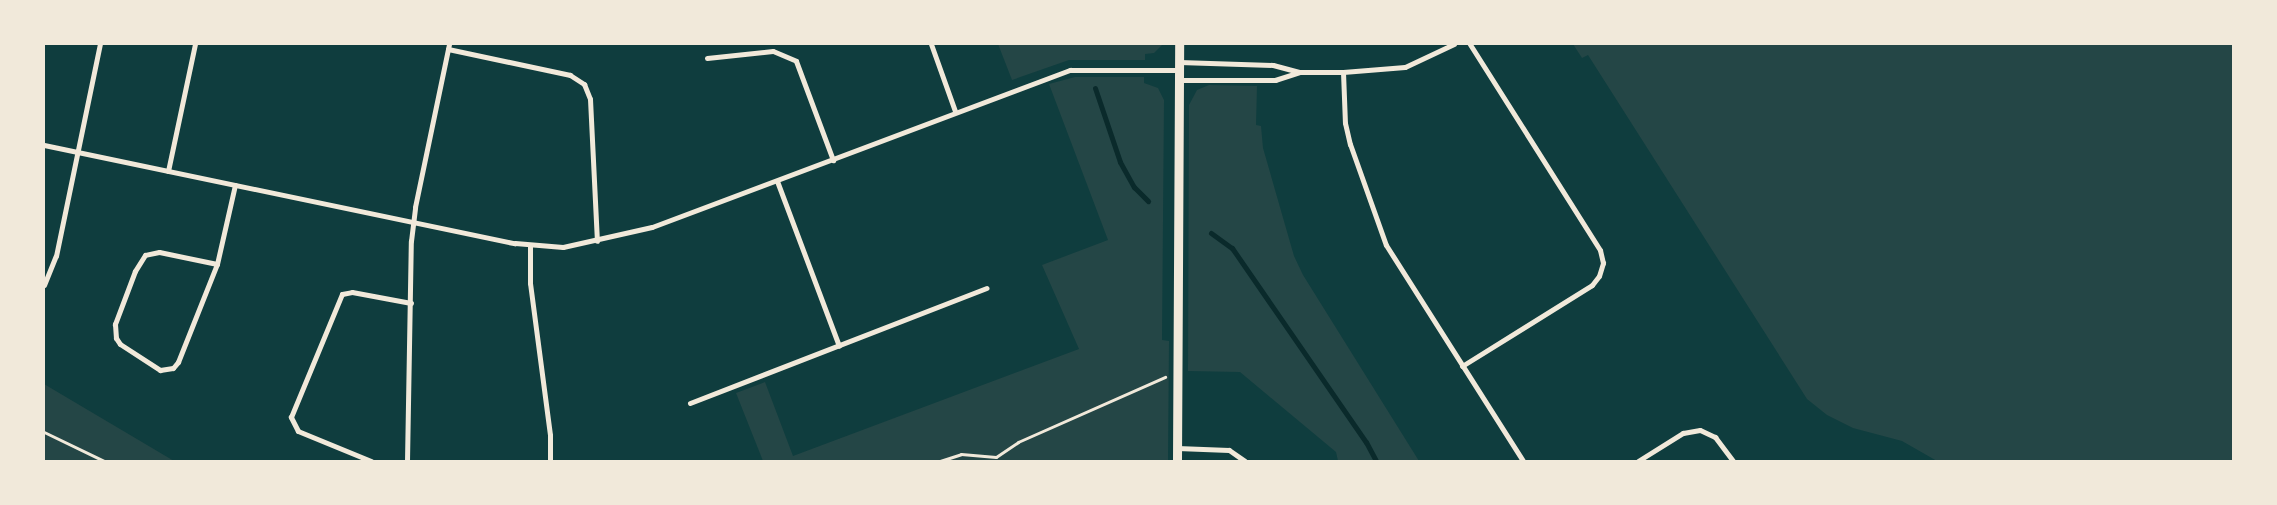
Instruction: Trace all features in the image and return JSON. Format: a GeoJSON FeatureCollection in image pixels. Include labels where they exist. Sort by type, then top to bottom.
{"type":"FeatureCollection","features":[{"type":"Feature","properties":{"kind":"street"},"geometry":{"type":"LineString","coordinates":[[44,285],[56,256],[100,44]]}},
{"type":"Feature","properties":{"kind":"street"},"geometry":{"type":"LineString","coordinates":[[168,171],[194,44]]}},
{"type":"Feature","properties":{"kind":"street"},"geometry":{"type":"LineString","coordinates":[[931,44],[955,112]]}},
{"type":"Feature","properties":{"kind":"street"},"geometry":{"type":"LineString","coordinates":[[1177,461],[1179,44]]}},
{"type":"Feature","properties":{"kind":"street"},"geometry":{"type":"LineString","coordinates":[[44,145],[530,245],[563,247],[597,241],[652,227],[1070,70],[1274,65],[1299,72],[1343,72],[1405,67],[1454,44]]}},
{"type":"Feature","properties":{"kind":"street"},"geometry":{"type":"LineString","coordinates":[[1462,366],[1592,284],[1599,276],[1602,263],[1600,250],[1470,44]]}},
{"type":"Feature","properties":{"kind":"street"},"geometry":{"type":"LineString","coordinates":[[408,461],[414,222],[449,46],[570,75],[584,84],[590,99],[597,241]]}},
{"type":"Feature","properties":{"kind":"street"},"geometry":{"type":"LineString","coordinates":[[707,58],[762,51],[790,56],[801,68],[833,160]]}},
{"type":"Feature","properties":{"kind":"street"},"geometry":{"type":"LineString","coordinates":[[1179,80],[1275,80],[1299,72]]}},
{"type":"Feature","properties":{"kind":"street"},"geometry":{"type":"LineString","coordinates":[[1343,72],[1345,123],[1386,245],[1523,461]]}},
{"type":"Feature","properties":{"kind":"street"},"geometry":{"type":"LineString","coordinates":[[777,181],[839,346]]}},
{"type":"Feature","properties":{"kind":"street"},"geometry":{"type":"LineString","coordinates":[[217,264],[159,252],[145,255],[136,271],[115,324],[116,338],[153,366],[167,370],[173,368],[182,355],[217,264],[235,185]]}},
{"type":"Feature","properties":{"kind":"street"},"geometry":{"type":"LineString","coordinates":[[530,245],[530,283],[550,435],[550,461]]}},
{"type":"Feature","properties":{"kind":"street"},"geometry":{"type":"LineString","coordinates":[[690,403],[986,288]]}},
{"type":"Feature","properties":{"kind":"street"},"geometry":{"type":"LineString","coordinates":[[371,461],[298,431],[291,417],[342,294],[349,292],[411,303]]}},
{"type":"Feature","properties":{"kind":"street"},"geometry":{"type":"LineString","coordinates":[[1638,461],[1683,433],[1700,430],[1715,436],[1733,461]]}},
{"type":"Feature","properties":{"kind":"street"},"geometry":{"type":"LineString","coordinates":[[1177,448],[1229,450],[1246,461]]}},
{"type":"Feature","properties":{"kind":"path"},"geometry":{"type":"LineString","coordinates":[[940,461],[961,454],[996,457],[1018,442],[1165,377]]}},
{"type":"Feature","properties":{"kind":"path"},"geometry":{"type":"LineString","coordinates":[[44,432],[104,461]]}},
{"type":"Feature","properties":{"kind":"shaded area"},"geometry":{"type":"Polygon","coordinates":[[[998,44],[1163,44],[1154,53],[1145,54],[1145,60],[1069,60],[1012,80],[998,44]]]}},
{"type":"Feature","properties":{"kind":"shaded area"},"geometry":{"type":"Polygon","coordinates":[[[1573,44],[2233,44],[2233,461],[1937,461],[1902,441],[1853,428],[1827,415],[1807,399],[1588,55],[1582,58],[1573,44]]]}},
{"type":"Feature","properties":{"kind":"shaded area"},"geometry":{"type":"Polygon","coordinates":[[[1075,77],[1144,77],[1144,83],[1158,88],[1164,100],[1162,340],[1169,341],[1168,461],[763,461],[736,393],[765,382],[793,456],[1079,349],[1042,265],[1108,240],[1049,84],[1075,77]]]}},
{"type":"Feature","properties":{"kind":"shaded area"},"geometry":{"type":"Polygon","coordinates":[[[1209,85],[1257,86],[1256,125],[1261,126],[1263,148],[1294,256],[1303,275],[1419,461],[1338,461],[1336,452],[1240,372],[1188,371],[1189,105],[1197,90],[1209,85]]]}},
{"type":"Feature","properties":{"kind":"shaded area"},"geometry":{"type":"Polygon","coordinates":[[[44,384],[174,461],[44,461],[44,384]]]}},
{"type":"Feature","properties":{"kind":"waterway"},"geometry":{"type":"LineString","coordinates":[[1095,88],[1120,162],[1134,187],[1148,201]]}},
{"type":"Feature","properties":{"kind":"waterway"},"geometry":{"type":"LineString","coordinates":[[1211,233],[1232,248],[1366,442],[1376,461]]}}]}
